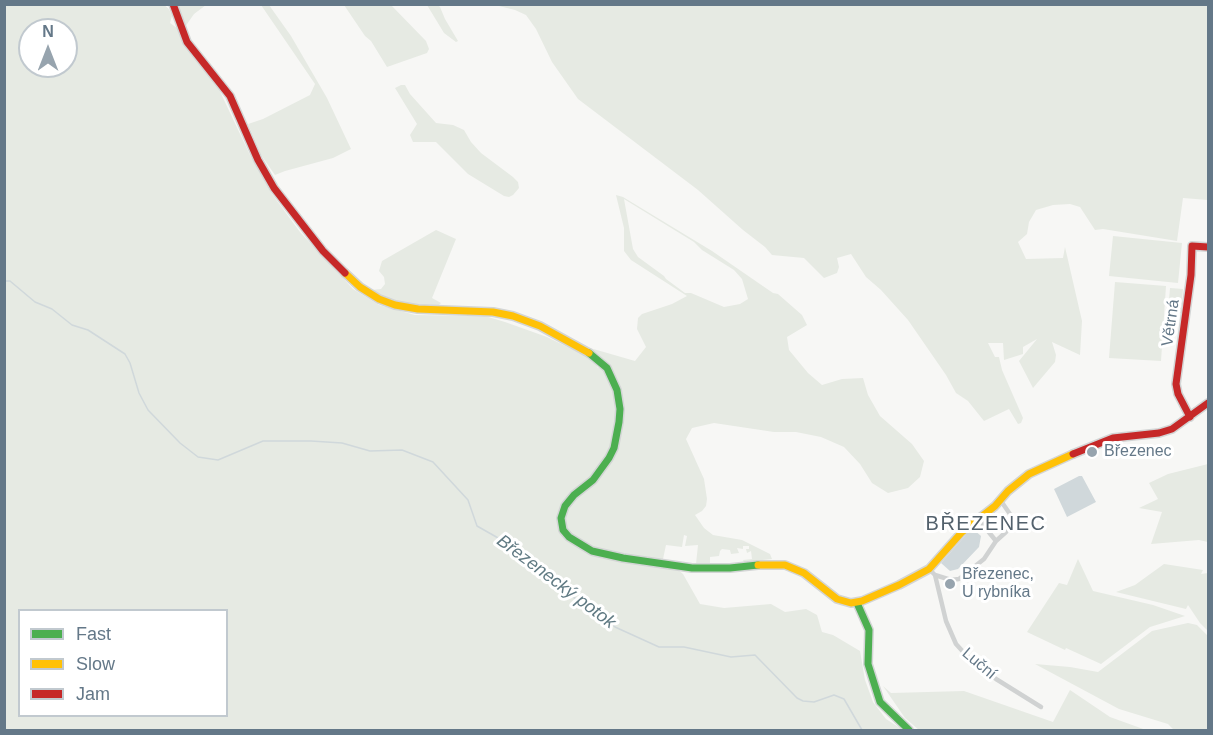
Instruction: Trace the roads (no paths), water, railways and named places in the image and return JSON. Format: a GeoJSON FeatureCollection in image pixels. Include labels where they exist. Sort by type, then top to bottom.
{"type":"FeatureCollection","features":[{"type":"Feature","properties":{"kind":"street"},"geometry":{"type":"LineString","coordinates":[[173,4],[187,42],[230,96],[258,160],[274,188],[323,251],[360,287],[379,299],[395,305],[418,309],[493,312],[513,316],[566,339],[592,355],[607,368],[617,390],[620,409],[617,436],[609,458],[593,480],[574,495],[565,506],[561,523],[569,537],[602,555],[692,568],[784,565],[804,573],[837,599],[856,603],[899,585],[928,569],[963,532],[1029,474],[1113,438],[1165,432],[1178,426],[1209,403]]}},
{"type":"Feature","properties":{"kind":"street","name":"Větrná"},"geometry":{"type":"LineString","coordinates":[[1190,417],[1178,394],[1176,384],[1191,275],[1192,246],[1209,247]]}},
{"type":"Feature","properties":{"kind":"street"},"geometry":{"type":"LineString","coordinates":[[928,569],[951,580],[962,578],[984,559],[996,541],[1012,524],[1012,518],[1001,501]]}},
{"type":"Feature","properties":{"kind":"street"},"geometry":{"type":"LineString","coordinates":[[978,520],[996,541]]}},
{"type":"Feature","properties":{"kind":"street","name":"Luční"},"geometry":{"type":"LineString","coordinates":[[935,574],[946,621],[956,644],[996,680],[1041,707]]}},
{"type":"Feature","properties":{"kind":"street"},"geometry":{"type":"LineString","coordinates":[[856,603],[869,630],[868,664],[880,702],[909,730]]}},
{"type":"Feature","properties":{"kind":"waterway","name":"Březenecký potok"},"geometry":{"type":"LineString","coordinates":[[4,281],[10,281],[35,302],[52,309],[72,325],[88,330],[125,354],[139,393],[148,410],[180,443],[198,457],[218,460],[263,441],[311,441],[342,443],[370,451],[402,450],[433,462],[468,500],[477,526],[514,547],[545,570],[564,593],[594,607],[615,627],[659,647],[684,647],[731,657],[755,655],[797,698],[803,701],[814,702],[834,695],[844,699],[862,730]]}},
{"type":"Feature","properties":{"kind":"place","name":"Březenec"},"geometry":{"type":"Point","coordinates":[1092,452]}},
{"type":"Feature","properties":{"kind":"place","name":"Březenec, U rybníka"},"geometry":{"type":"Point","coordinates":[950,584]}},
{"type":"Feature","properties":{"kind":"district","name":"BŘEZENEC"},"geometry":{"type":"Point","coordinates":[986,524]}}]}
